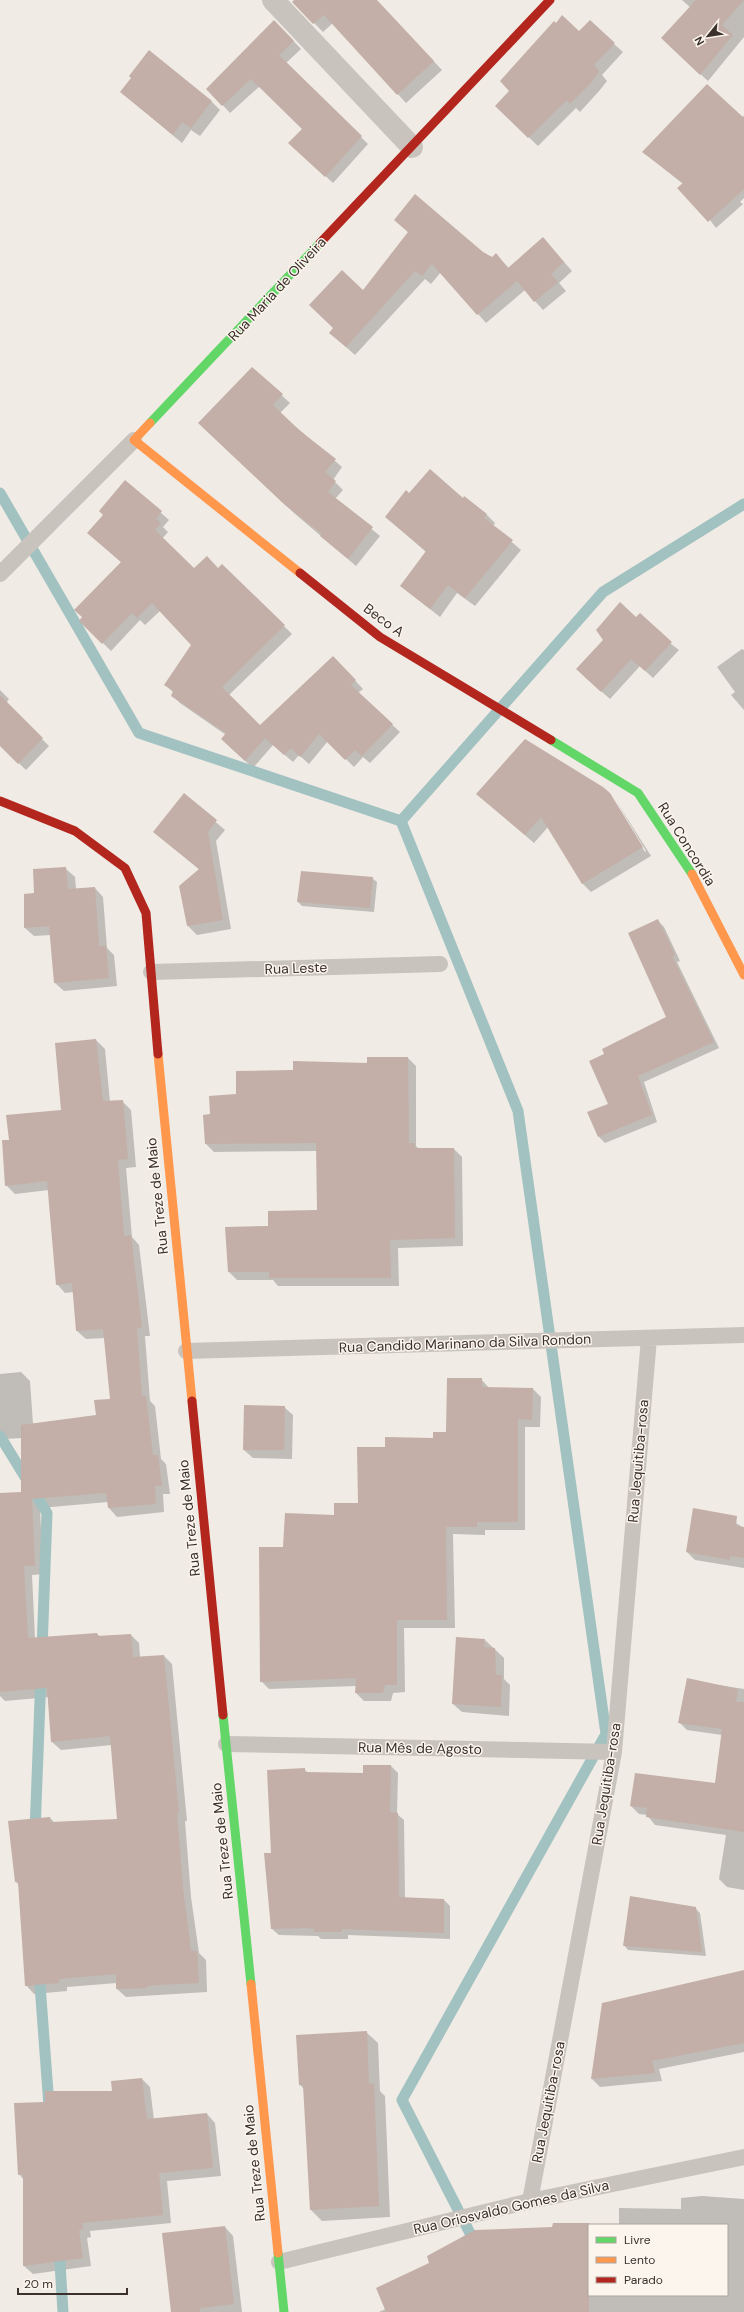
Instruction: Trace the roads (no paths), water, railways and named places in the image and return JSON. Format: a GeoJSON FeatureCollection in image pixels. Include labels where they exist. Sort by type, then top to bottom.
{"type":"FeatureCollection","features":[{"type":"Feature","properties":{"kind":"street"},"geometry":{"type":"LineString","coordinates":[[273,0],[412,147]]}},
{"type":"Feature","properties":{"kind":"street","name":"Rua Maria de Oliveira"},"geometry":{"type":"LineString","coordinates":[[134,440],[550,0]]}},
{"type":"Feature","properties":{"kind":"street","name":"Beco A"},"geometry":{"type":"LineString","coordinates":[[134,440],[380,637],[638,793]]}},
{"type":"Feature","properties":{"kind":"street","name":"Rua Concordia"},"geometry":{"type":"LineString","coordinates":[[638,793],[690,869],[744,975]]}},
{"type":"Feature","properties":{"kind":"street","name":"Rua Treze de Maio"},"geometry":{"type":"LineString","coordinates":[[0,801],[75,831],[125,868],[146,913],[166,1157],[284,2312]]}},
{"type":"Feature","properties":{"kind":"lane","name":"Rua Maria de Oliveira"},"geometry":{"type":"LineString","coordinates":[[0,574],[134,440]]}},
{"type":"Feature","properties":{"kind":"lane","name":"Rua Leste"},"geometry":{"type":"LineString","coordinates":[[151,972],[440,964]]}},
{"type":"Feature","properties":{"kind":"lane","name":"Rua Candido Marinano da Silva Rondon"},"geometry":{"type":"LineString","coordinates":[[186,1351],[744,1335]]}},
{"type":"Feature","properties":{"kind":"lane","name":"Rua Jequitiba-rosa"},"geometry":{"type":"LineString","coordinates":[[530,2201],[614,1752],[649,1338]]}},
{"type":"Feature","properties":{"kind":"lane","name":"Rua Mês de Agosto"},"geometry":{"type":"LineString","coordinates":[[226,1744],[614,1752]]}},
{"type":"Feature","properties":{"kind":"lane","name":"Rua Oriosvaldo Gomes da Silva"},"geometry":{"type":"LineString","coordinates":[[278,2262],[530,2201],[744,2158]]}},
{"type":"Feature","properties":{"kind":"waterway"},"geometry":{"type":"LineString","coordinates":[[0,493],[139,733],[401,821],[518,1111],[606,1734],[402,2100],[476,2245]]}},
{"type":"Feature","properties":{"kind":"waterway"},"geometry":{"type":"LineString","coordinates":[[401,821],[603,592],[744,504]]}},
{"type":"Feature","properties":{"kind":"waterway"},"geometry":{"type":"LineString","coordinates":[[0,1436],[47,1513],[42,1650]]}},
{"type":"Feature","properties":{"kind":"waterway"},"geometry":{"type":"LineString","coordinates":[[35,1832],[41,1674]]}},
{"type":"Feature","properties":{"kind":"waterway"},"geometry":{"type":"LineString","coordinates":[[39,1971],[49,2106]]}},
{"type":"Feature","properties":{"kind":"waterway"},"geometry":{"type":"LineString","coordinates":[[59,2247],[63,2312]]}}]}
